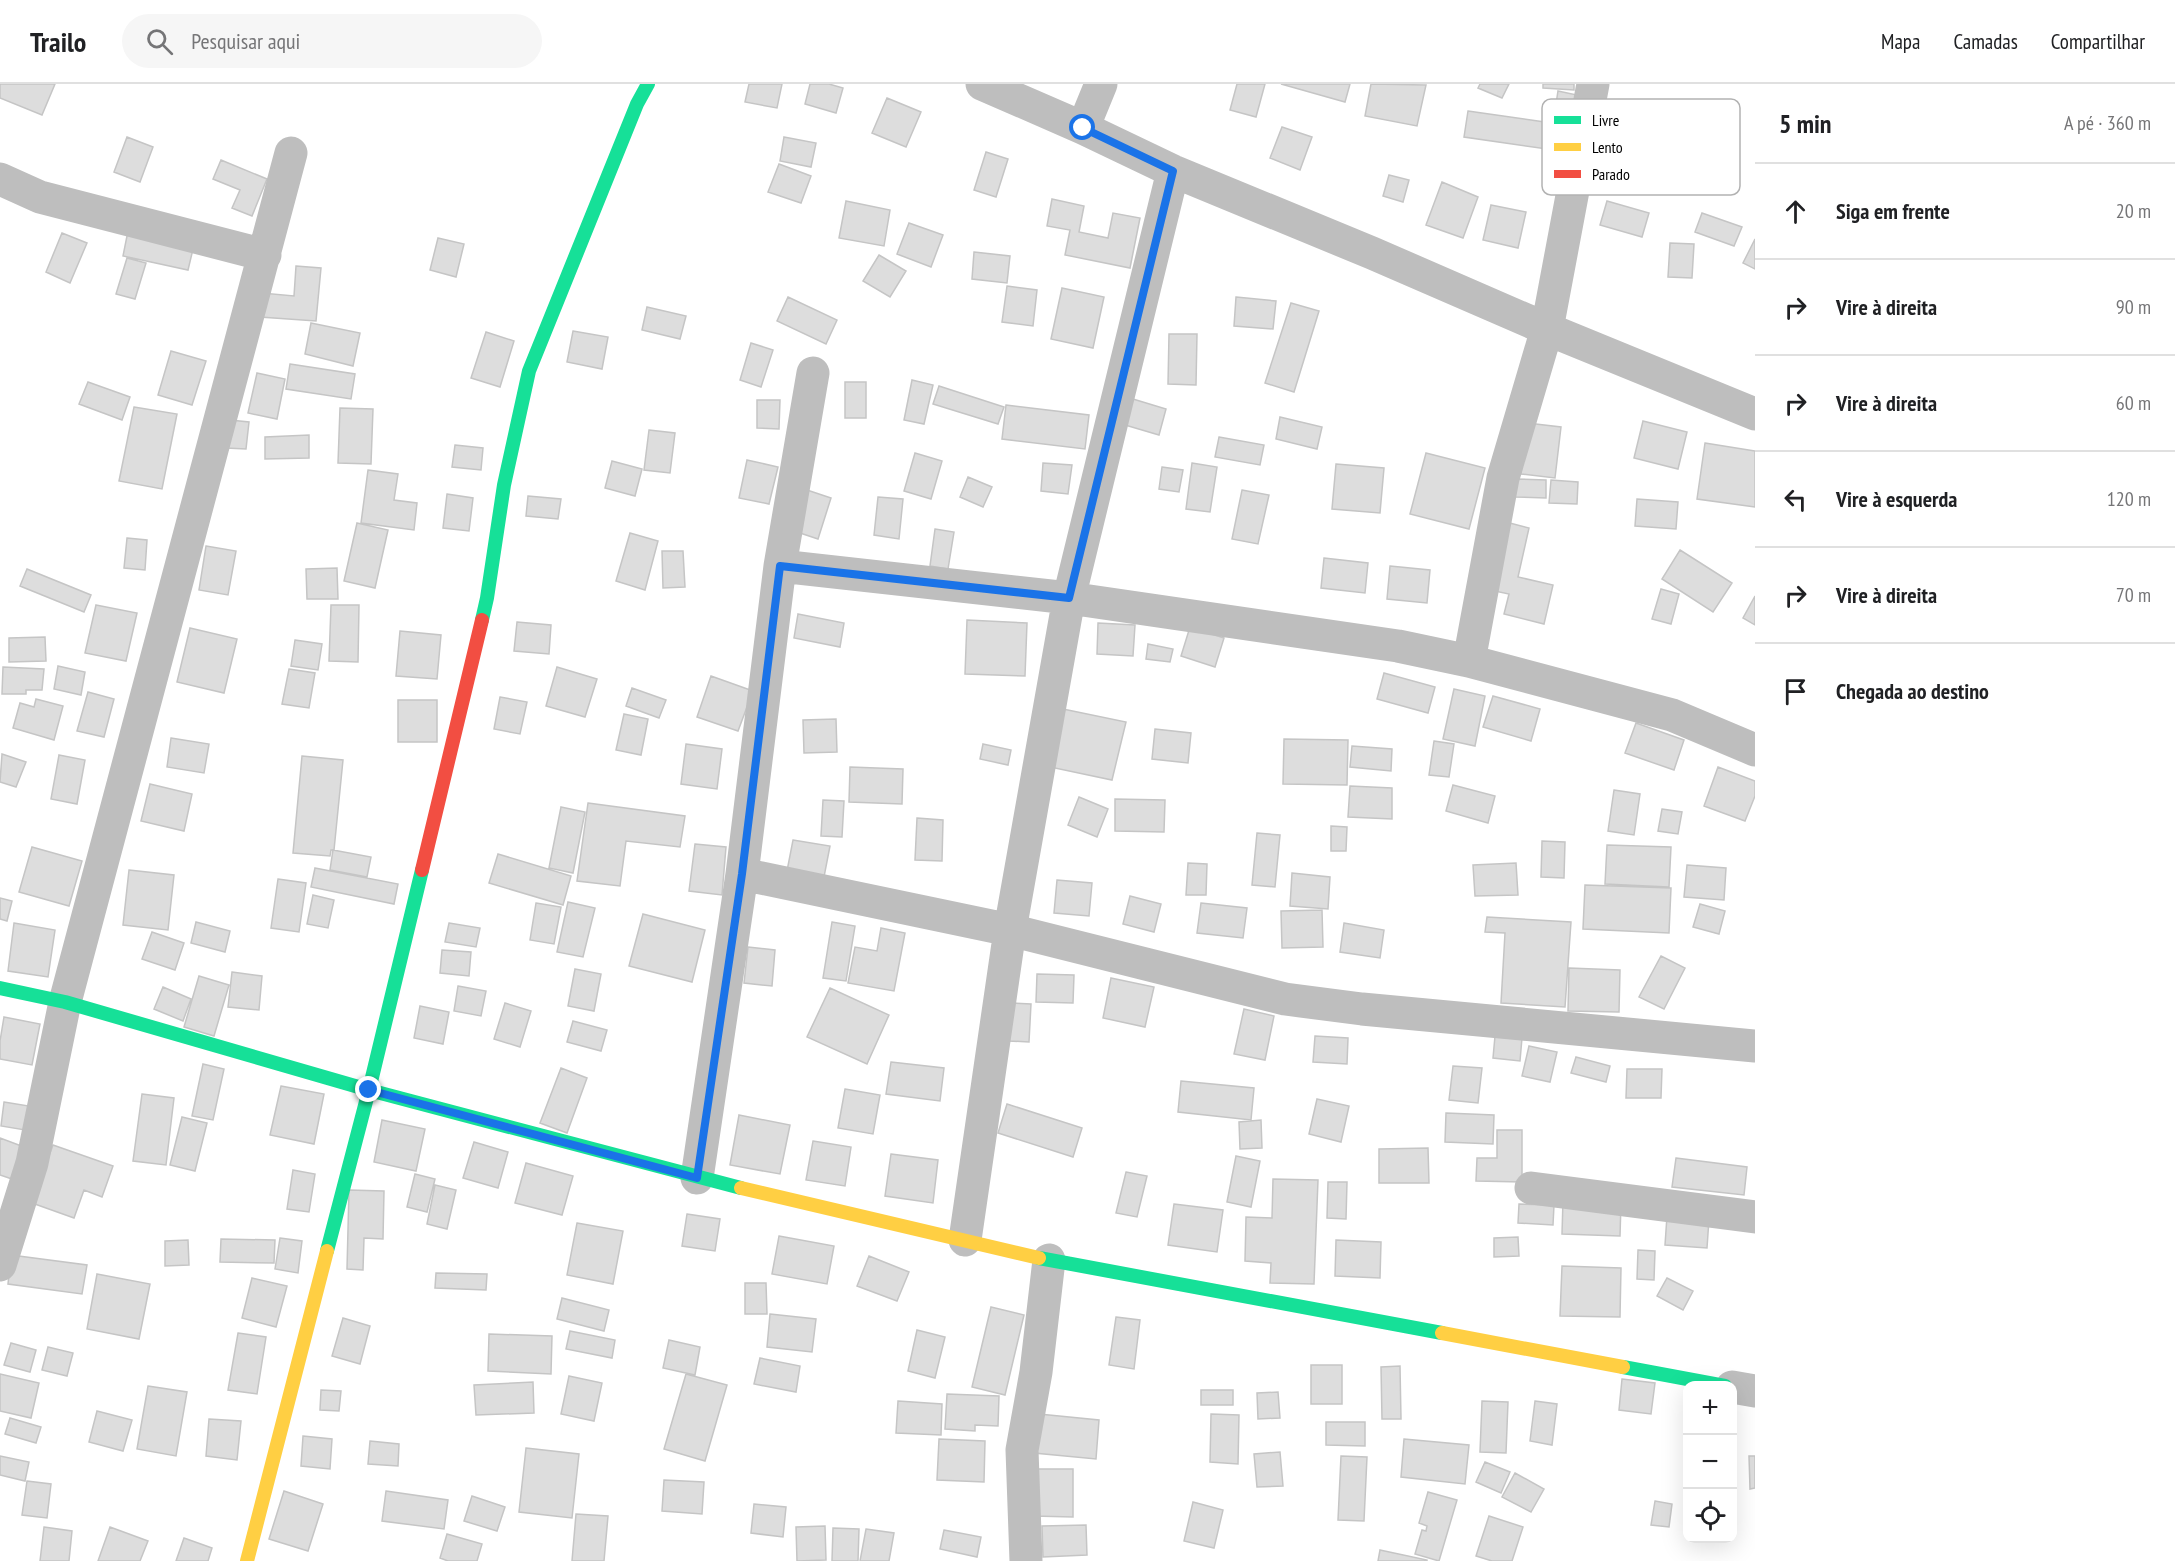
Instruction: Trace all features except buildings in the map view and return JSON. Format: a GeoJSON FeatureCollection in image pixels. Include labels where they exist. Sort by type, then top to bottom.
{"type":"FeatureCollection","features":[{"type":"Feature","properties":{"kind":"street"},"geometry":{"type":"LineString","coordinates":[[248,1561],[369,1090],[487,598],[504,485],[529,371],[633,114],[648,84]]}},
{"type":"Feature","properties":{"kind":"street"},"geometry":{"type":"LineString","coordinates":[[982,84],[1083,128],[1173,171],[1755,414]]}},
{"type":"Feature","properties":{"kind":"street"},"geometry":{"type":"LineString","coordinates":[[1083,128],[1101,84]]}},
{"type":"Feature","properties":{"kind":"street"},"geometry":{"type":"LineString","coordinates":[[1590,99],[1593,84]]}},
{"type":"Feature","properties":{"kind":"street"},"geometry":{"type":"LineString","coordinates":[[0,1265],[32,1163],[65,1002],[291,153]]}},
{"type":"Feature","properties":{"kind":"street"},"geometry":{"type":"LineString","coordinates":[[965,1240],[1010,930],[1069,598],[1173,171]]}},
{"type":"Feature","properties":{"kind":"street"},"geometry":{"type":"LineString","coordinates":[[0,179],[40,197],[265,255]]}},
{"type":"Feature","properties":{"kind":"street"},"geometry":{"type":"LineString","coordinates":[[1469,661],[1503,478],[1547,329],[1572,195]]}},
{"type":"Feature","properties":{"kind":"street"},"geometry":{"type":"LineString","coordinates":[[697,1178],[742,874],[780,566],[813,373]]}},
{"type":"Feature","properties":{"kind":"street"},"geometry":{"type":"LineString","coordinates":[[780,566],[1069,598],[1398,646],[1469,661],[1672,715],[1755,750]]}},
{"type":"Feature","properties":{"kind":"street"},"geometry":{"type":"LineString","coordinates":[[742,874],[1010,930],[1285,999],[1362,1010],[1755,1046]]}},
{"type":"Feature","properties":{"kind":"street"},"geometry":{"type":"LineString","coordinates":[[0,988],[65,1002],[369,1090],[697,1178],[1049,1260],[1698,1381]]}},
{"type":"Feature","properties":{"kind":"street"},"geometry":{"type":"LineString","coordinates":[[1531,1188],[1754,1209]]}},
{"type":"Feature","properties":{"kind":"street"},"geometry":{"type":"LineString","coordinates":[[1026,1561],[1022,1450],[1036,1372],[1049,1260]]}},
{"type":"Feature","properties":{"kind":"street"},"geometry":{"type":"LineString","coordinates":[[1737,1388],[1755,1391]]}},
{"type":"Feature","properties":{"kind":"traffic: fast"},"geometry":{"type":"LineString","coordinates":[[482,620],[504,485],[529,371],[637,104],[648,84]]}},
{"type":"Feature","properties":{"kind":"traffic: fast"},"geometry":{"type":"LineString","coordinates":[[327,1251],[369,1090],[422,870]]}},
{"type":"Feature","properties":{"kind":"traffic: fast"},"geometry":{"type":"LineString","coordinates":[[0,988],[65,1002],[369,1090],[741,1188]]}},
{"type":"Feature","properties":{"kind":"traffic: fast"},"geometry":{"type":"LineString","coordinates":[[1039,1258],[1442,1333]]}},
{"type":"Feature","properties":{"kind":"traffic: fast"},"geometry":{"type":"LineString","coordinates":[[1623,1367],[1698,1381]]}},
{"type":"Feature","properties":{"kind":"traffic: slow"},"geometry":{"type":"LineString","coordinates":[[741,1188],[1039,1258]]}},
{"type":"Feature","properties":{"kind":"traffic: slow"},"geometry":{"type":"LineString","coordinates":[[247,1561],[327,1251]]}},
{"type":"Feature","properties":{"kind":"traffic: slow"},"geometry":{"type":"LineString","coordinates":[[1442,1333],[1623,1367]]}},
{"type":"Feature","properties":{"kind":"traffic: jam"},"geometry":{"type":"LineString","coordinates":[[422,870],[482,620]]}},
{"type":"Feature","properties":{"kind":"route"},"geometry":{"type":"LineString","coordinates":[[369,1090],[697,1178],[742,874],[780,566],[1069,598],[1173,171],[1083,128]]}}]}
